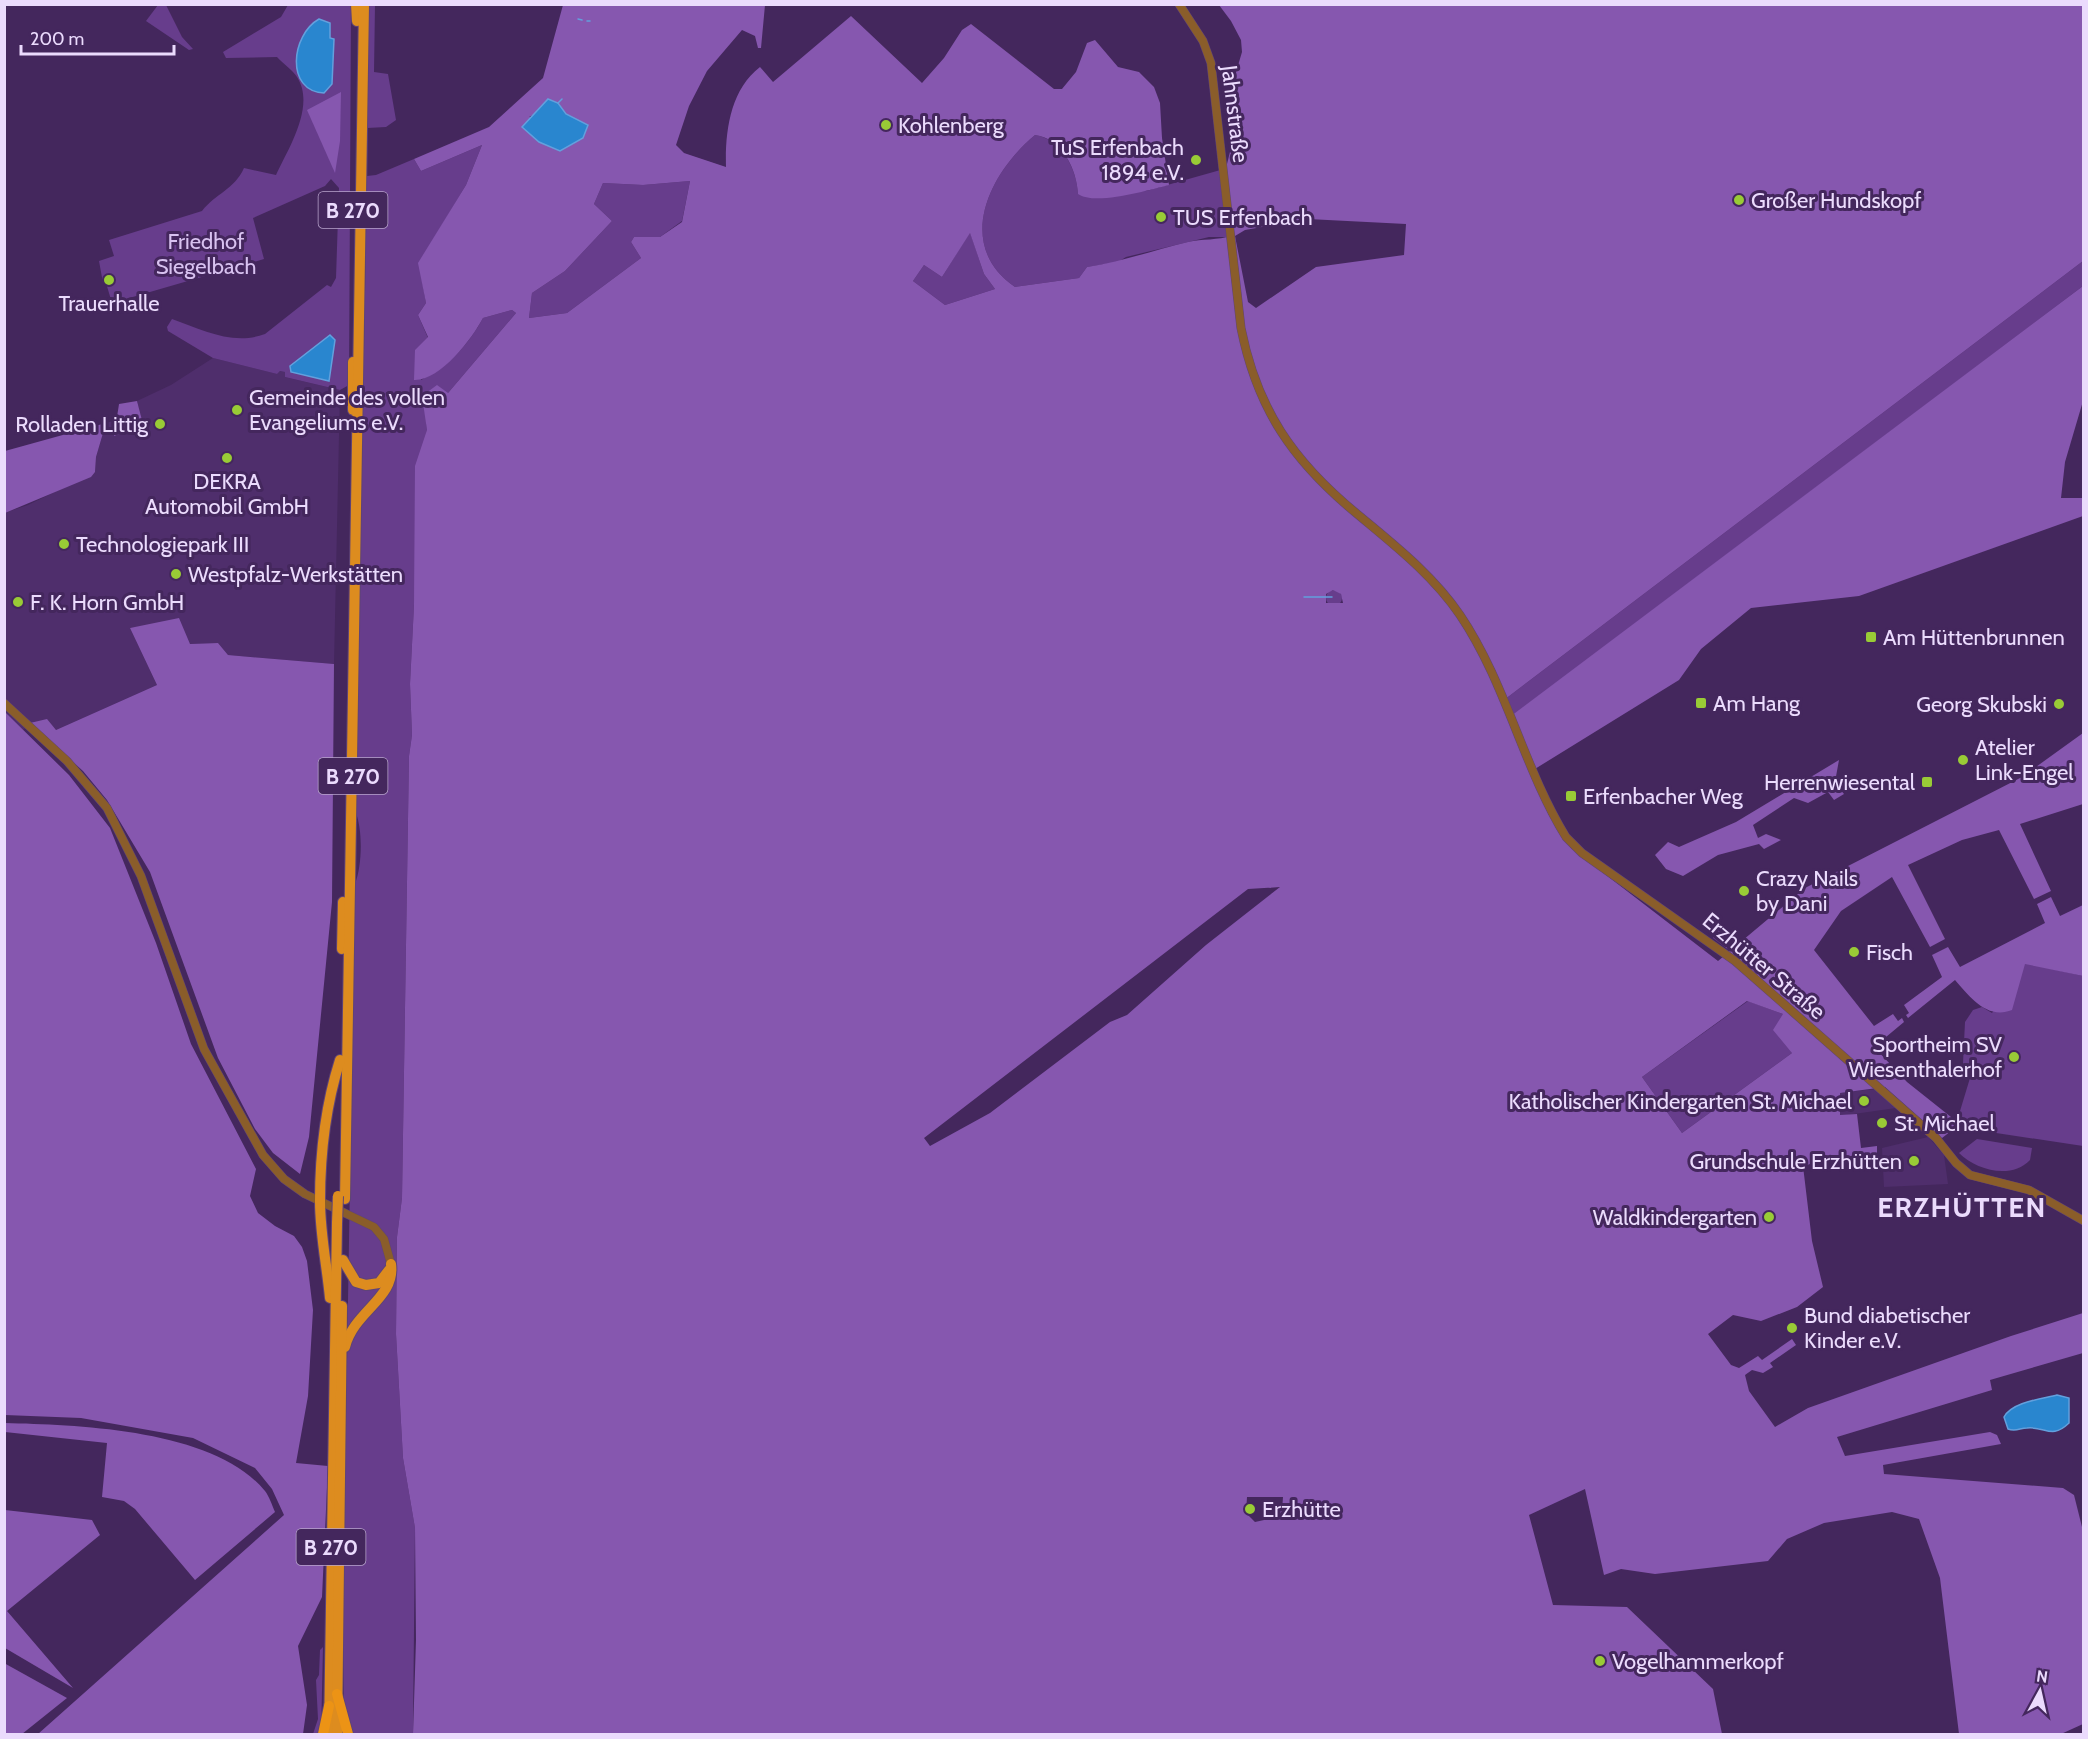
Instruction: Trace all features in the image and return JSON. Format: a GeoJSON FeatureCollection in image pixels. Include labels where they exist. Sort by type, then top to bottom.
{"type":"FeatureCollection","features":[{"type":"Feature","properties":{"kind":"highway","name":"B 270"},"geometry":{"type":"LineString","coordinates":[[342,1197],[340,1060],[357,387],[360,173],[362,11],[357,4]]}},
{"type":"Feature","properties":{"kind":"highway","name":"B 270"},"geometry":{"type":"LineString","coordinates":[[337,1734],[335,1315],[342,1197],[356,402]]}},
{"type":"Feature","properties":{"kind":"highway"},"geometry":{"type":"LineString","coordinates":[[335,1315],[330,1302],[323,1249],[320,1201],[333,1080],[340,1060]]}},
{"type":"Feature","properties":{"kind":"highway","name":"B 270"},"geometry":{"type":"LineString","coordinates":[[336,1452],[342,1354],[341,1224]]}},
{"type":"Feature","properties":{"kind":"highway"},"geometry":{"type":"LineString","coordinates":[[343,1260],[356,1282],[366,1285],[379,1282],[384,1278],[391,1264]]}},
{"type":"Feature","properties":{"kind":"highway"},"geometry":{"type":"LineString","coordinates":[[342,1354],[354,1324],[388,1286],[391,1264]]}},
{"type":"Feature","properties":{"kind":"highway","name":"B 270"},"geometry":{"type":"LineString","coordinates":[[328,1734],[336,1473]]}},
{"type":"Feature","properties":{"kind":"highway","name":"B 270"},"geometry":{"type":"LineString","coordinates":[[337,1694],[348,1734]]}},
{"type":"Feature","properties":{"kind":"highway"},"geometry":{"type":"LineString","coordinates":[[323,1734],[329,1706]]}},
{"type":"Feature","properties":{"kind":"street","name":"Jahnstraße"},"geometry":{"type":"LineString","coordinates":[[1179,4],[1203,41],[1211,63],[1230,237],[1247,354],[1262,399],[1278,429],[1322,483],[1420,568],[1457,610],[1483,656],[1549,804]]}},
{"type":"Feature","properties":{"kind":"street"},"geometry":{"type":"LineString","coordinates":[[4,703],[78,774],[107,808],[116,823],[149,897],[204,1049],[241,1119],[275,1171],[292,1185],[320,1201],[374,1227],[384,1239],[391,1264]]}},
{"type":"Feature","properties":{"kind":"street","name":"Erzhütter Straße"},"geometry":{"type":"LineString","coordinates":[[1549,804],[1566,837],[1576,848],[1735,961],[1936,1138],[1963,1170],[1978,1178],[2011,1183],[2030,1190],[2084,1221]]}},
{"type":"Feature","properties":{"kind":"shaded area"},"geometry":{"type":"Polygon","coordinates":[[[563,5],[765,5],[761,48],[758,48],[755,36],[742,30],[707,71],[689,106],[676,145],[684,153],[726,167],[731,112],[742,87],[750,76],[760,67],[773,82],[851,16],[922,83],[944,58],[962,30],[971,24],[1054,89],[1062,89],[1076,72],[1087,43],[1095,40],[1118,67],[1139,72],[1154,87],[1160,103],[1162,138],[1169,185],[1109,198],[1086,197],[1078,194],[1075,175],[1060,149],[1045,137],[1035,135],[1018,151],[992,189],[985,210],[982,230],[986,251],[996,270],[1015,287],[1079,278],[1087,267],[1188,242],[1230,236],[1226,168],[1234,136],[1231,89],[1242,52],[1241,40],[1219,5],[2083,5],[2083,261],[1504,700],[1511,716],[2083,286],[2083,401],[2065,462],[2061,498],[2083,498],[2083,516],[1859,596],[1751,608],[1701,649],[1679,680],[1530,772],[1549,815],[1571,848],[1718,961],[1805,888],[2022,777],[2083,733],[2083,804],[2020,824],[2051,891],[2034,899],[1999,830],[1962,840],[1908,865],[1945,939],[1930,947],[1892,877],[1841,911],[1814,950],[1874,1026],[1893,1014],[1898,1021],[1902,1018],[1904,1022],[1874,1047],[1907,1082],[1956,1121],[1951,1131],[1942,1138],[1885,1087],[1840,1093],[1840,1115],[1857,1114],[1861,1148],[1877,1146],[1877,1154],[1831,1158],[1803,1166],[1812,1241],[1823,1287],[1797,1307],[1761,1321],[1733,1315],[1708,1334],[1731,1365],[1739,1368],[1758,1356],[1762,1360],[1792,1339],[1796,1345],[1770,1363],[1773,1367],[1763,1373],[1752,1370],[1745,1375],[1749,1391],[1775,1427],[1808,1408],[2083,1313],[2083,1353],[1990,1380],[1992,1390],[1837,1437],[1845,1456],[1990,1432],[1997,1435],[2001,1444],[1883,1465],[1884,1474],[2063,1488],[2074,1495],[2084,1535],[2083,1724],[2061,1734],[1959,1734],[1940,1578],[1919,1519],[1892,1512],[1824,1523],[1787,1539],[1768,1561],[1655,1574],[1621,1569],[1604,1575],[1585,1489],[1529,1515],[1553,1605],[1627,1607],[1713,1689],[1722,1734],[413,1734],[416,1640],[415,1528],[403,1458],[396,1334],[397,1237],[402,1198],[415,466],[427,430],[422,396],[437,385],[448,393],[516,313],[512,310],[483,318],[463,347],[444,366],[434,374],[414,380],[415,350],[428,337],[418,315],[426,303],[418,263],[466,185],[482,145],[421,171],[414,159],[489,127],[543,78],[563,5]],[[558,103],[529,117],[588,125],[566,114],[558,103]],[[690,181],[643,185],[603,183],[594,204],[612,221],[565,271],[532,293],[529,318],[567,313],[641,258],[631,242],[634,237],[660,237],[682,222],[690,181]],[[1308,219],[1245,230],[1235,236],[1248,302],[1256,308],[1316,267],[1404,255],[1406,224],[1308,219]],[[970,233],[942,277],[924,265],[913,281],[945,305],[995,289],[984,274],[970,233]],[[1333,590],[1326,594],[1326,603],[1343,603],[1341,594],[1333,590]],[[1280,887],[1248,889],[924,1138],[930,1146],[990,1113],[1110,1022],[1127,1015],[1206,945],[1280,887]],[[1747,1001],[1642,1077],[1682,1133],[1792,1053],[1773,1030],[1783,1014],[1747,1001]],[[1247,1497],[1246,1513],[1255,1522],[1273,1518],[1282,1510],[1283,1497],[1247,1497]]]}},
{"type":"Feature","properties":{"kind":"shaded area"},"geometry":{"type":"Polygon","coordinates":[[[341,92],[340,141],[335,173],[307,110],[341,92]]]}},
{"type":"Feature","properties":{"kind":"shaded area"},"geometry":{"type":"Polygon","coordinates":[[[213,358],[277,374],[280,371],[285,372],[285,377],[340,390],[334,664],[228,655],[218,643],[190,644],[144,626],[130,628],[157,685],[56,730],[30,723],[23,730],[5,712],[4,513],[28,505],[95,472],[96,457],[106,423],[116,420],[114,435],[143,424],[137,401],[171,385],[213,358]]]}},
{"type":"Feature","properties":{"kind":"shaded area"},"geometry":{"type":"Polygon","coordinates":[[[137,401],[143,424],[114,436],[119,404],[137,401]]]}},
{"type":"Feature","properties":{"kind":"shaded area"},"geometry":{"type":"Polygon","coordinates":[[[106,423],[96,457],[95,472],[91,477],[5,513],[5,451],[106,423]]]}},
{"type":"Feature","properties":{"kind":"shaded area"},"geometry":{"type":"Polygon","coordinates":[[[179,618],[190,644],[218,643],[228,655],[334,664],[332,902],[309,1137],[300,1174],[273,1153],[255,1129],[218,1058],[150,872],[107,800],[83,771],[30,723],[47,719],[56,730],[157,685],[130,628],[179,618]]]}},
{"type":"Feature","properties":{"kind":"shaded area"},"geometry":{"type":"Polygon","coordinates":[[[5,712],[69,775],[110,828],[156,943],[191,1044],[256,1169],[250,1196],[258,1213],[275,1226],[294,1236],[302,1247],[307,1261],[313,1310],[308,1396],[296,1463],[328,1466],[322,1597],[298,1646],[307,1705],[303,1734],[38,1734],[284,1515],[272,1489],[255,1468],[193,1438],[81,1418],[5,1415],[5,712]]]}},
{"type":"Feature","properties":{"kind":"shaded area"},"geometry":{"type":"Polygon","coordinates":[[[1839,760],[1835,782],[1844,794],[1834,800],[1828,792],[1808,803],[1794,798],[1753,825],[1758,838],[1766,834],[1781,840],[1764,849],[1759,844],[1718,855],[1683,876],[1666,869],[1655,855],[1668,842],[1679,847],[1736,822],[1839,760]]]}},
{"type":"Feature","properties":{"kind":"shaded area"},"geometry":{"type":"Polygon","coordinates":[[[2051,897],[2060,916],[2083,905],[2083,976],[2025,964],[2012,1010],[2003,1012],[1995,1012],[1980,1005],[1955,980],[1908,1018],[1906,1015],[1909,1013],[1904,1005],[1942,977],[1932,955],[1948,947],[1960,967],[2045,923],[2037,904],[2051,897]]]}},
{"type":"Feature","properties":{"kind":"shaded area","name":"Katholischer Kindergarten St. Michael"},"geometry":{"type":"Polygon","coordinates":[[[1875,1089],[1896,1108],[1840,1116],[1839,1093],[1875,1089]]]}},
{"type":"Feature","properties":{"kind":"shaded area","name":"Grundschule Erzhütten"},"geometry":{"type":"Polygon","coordinates":[[[1928,1137],[1944,1155],[1948,1184],[1884,1187],[1882,1148],[1928,1137]]]}},
{"type":"Feature","properties":{"kind":"shaded area"},"geometry":{"type":"Polygon","coordinates":[[[5,1423],[106,1429],[144,1434],[180,1443],[213,1454],[242,1470],[265,1491],[275,1512],[195,1580],[135,1509],[124,1501],[102,1497],[107,1443],[5,1432],[5,1423]]]}},
{"type":"Feature","properties":{"kind":"shaded area"},"geometry":{"type":"Polygon","coordinates":[[[5,1510],[92,1520],[100,1535],[7,1611],[73,1688],[5,1648],[5,1510]]]}},
{"type":"Feature","properties":{"kind":"shaded area"},"geometry":{"type":"Polygon","coordinates":[[[4,1663],[67,1698],[22,1734],[5,1734],[4,1663]]]}},
{"type":"Feature","properties":{"kind":"green space"},"geometry":{"type":"Polygon","coordinates":[[[158,5],[166,5],[182,37],[193,49],[189,50],[146,21],[158,5]]]}},
{"type":"Feature","properties":{"kind":"green space","name":"Friedhof Siegelbach"},"geometry":{"type":"Polygon","coordinates":[[[288,5],[351,5],[349,385],[340,390],[285,377],[285,372],[280,371],[277,374],[213,358],[168,331],[167,327],[172,319],[218,335],[253,337],[265,334],[327,285],[331,287],[336,278],[339,188],[331,179],[325,186],[253,218],[264,259],[112,303],[106,283],[103,283],[99,261],[114,256],[109,240],[202,211],[230,187],[244,168],[276,175],[293,140],[302,114],[302,88],[295,74],[277,57],[226,58],[223,52],[281,17],[288,5]]]}},
{"type":"Feature","properties":{"kind":"green space"},"geometry":{"type":"Polygon","coordinates":[[[369,5],[375,5],[374,72],[388,74],[396,120],[386,127],[367,128],[369,5]]]}},
{"type":"Feature","properties":{"kind":"green space"},"geometry":{"type":"Polygon","coordinates":[[[1035,135],[1053,143],[1066,157],[1075,175],[1078,194],[1146,191],[1224,169],[1230,237],[1209,237],[1126,257],[1118,262],[1087,267],[1079,278],[1015,287],[996,270],[986,251],[982,230],[985,210],[992,189],[1018,151],[1035,135]]]}},
{"type":"Feature","properties":{"kind":"green space"},"geometry":{"type":"Polygon","coordinates":[[[482,145],[466,185],[419,263],[426,303],[418,315],[428,338],[421,380],[440,369],[457,354],[483,318],[512,310],[516,313],[448,393],[425,404],[427,430],[410,684],[412,735],[409,756],[402,1198],[397,1237],[396,1334],[403,1458],[415,1528],[413,1734],[351,1734],[344,1709],[343,1599],[355,884],[361,849],[356,813],[367,176],[376,175],[414,159],[421,171],[482,145]]]}},
{"type":"Feature","properties":{"kind":"green space"},"geometry":{"type":"Polygon","coordinates":[[[690,181],[682,221],[660,237],[634,237],[631,242],[641,258],[567,313],[529,318],[532,293],[565,271],[612,221],[594,204],[603,183],[643,185],[690,181]]]}},
{"type":"Feature","properties":{"kind":"green space"},"geometry":{"type":"Polygon","coordinates":[[[970,232],[984,274],[995,289],[945,305],[913,281],[924,265],[942,277],[970,232]]]}},
{"type":"Feature","properties":{"kind":"green space"},"geometry":{"type":"Polygon","coordinates":[[[2083,261],[2083,286],[1511,717],[1504,700],[2083,261]]]}},
{"type":"Feature","properties":{"kind":"green space"},"geometry":{"type":"Polygon","coordinates":[[[1334,590],[1340,592],[1342,598],[1340,604],[1334,606],[1328,604],[1326,598],[1328,592],[1334,590]]]}},
{"type":"Feature","properties":{"kind":"green space"},"geometry":{"type":"Polygon","coordinates":[[[1722,928],[1728,934],[1730,951],[1713,938],[1714,931],[1722,928]]]}},
{"type":"Feature","properties":{"kind":"green space","name":"Sportheim SV Wiesenthalerhof"},"geometry":{"type":"Polygon","coordinates":[[[2025,963],[2083,976],[2083,1146],[1983,1131],[1974,1124],[1957,1121],[1970,1078],[1963,1063],[1965,1022],[1973,1010],[1982,1007],[1992,1013],[2025,963]]]}},
{"type":"Feature","properties":{"kind":"green space"},"geometry":{"type":"Polygon","coordinates":[[[1748,1001],[1783,1014],[1792,1053],[1682,1133],[1642,1077],[1748,1001]]]}},
{"type":"Feature","properties":{"kind":"green space"},"geometry":{"type":"Polygon","coordinates":[[[1977,1139],[2032,1148],[2030,1160],[2013,1170],[1984,1168],[1959,1153],[1977,1139]]]}},
{"type":"Feature","properties":{"kind":"green space"},"geometry":{"type":"Polygon","coordinates":[[[323,1647],[321,1734],[313,1734],[318,1719],[316,1680],[319,1675],[320,1650],[323,1647]]]}},
{"type":"Feature","properties":{"kind":"water"},"geometry":{"type":"Polygon","coordinates":[[[319,19],[330,23],[330,38],[334,39],[332,84],[324,93],[311,90],[303,83],[296,61],[302,37],[319,19]]]}},
{"type":"Feature","properties":{"kind":"water"},"geometry":{"type":"Polygon","coordinates":[[[548,99],[558,103],[566,114],[588,125],[583,138],[560,151],[539,142],[522,127],[548,99]]]}},
{"type":"Feature","properties":{"kind":"water"},"geometry":{"type":"Polygon","coordinates":[[[330,335],[335,340],[329,381],[291,372],[290,366],[330,335]]]}},
{"type":"Feature","properties":{"kind":"water"},"geometry":{"type":"Polygon","coordinates":[[[2057,1395],[2069,1398],[2069,1423],[2063,1428],[2053,1432],[2034,1428],[2008,1429],[2004,1417],[2013,1408],[2057,1395]]]}},
{"type":"Feature","properties":{"kind":"waterway"},"geometry":{"type":"LineString","coordinates":[[578,19],[582,20]]}},
{"type":"Feature","properties":{"kind":"waterway"},"geometry":{"type":"LineString","coordinates":[[558,103],[562,99]]}},
{"type":"Feature","properties":{"kind":"waterway"},"geometry":{"type":"LineString","coordinates":[[1304,597],[1332,597]]}},
{"type":"Feature","properties":{"kind":"place","name":"Kohlenberg"},"geometry":{"type":"Point","coordinates":[886,125]}},
{"type":"Feature","properties":{"kind":"place","name":"TuS Erfenbach 1894 e.V."},"geometry":{"type":"Point","coordinates":[1196,160]}},
{"type":"Feature","properties":{"kind":"place","name":"Großer Hundskopf"},"geometry":{"type":"Point","coordinates":[1739,200]}},
{"type":"Feature","properties":{"kind":"place","name":"TUS Erfenbach"},"geometry":{"type":"Point","coordinates":[1161,217]}},
{"type":"Feature","properties":{"kind":"place","name":"Trauerhalle"},"geometry":{"type":"Point","coordinates":[109,280]}},
{"type":"Feature","properties":{"kind":"place","name":"Gemeinde des vollen Evangeliums e.V."},"geometry":{"type":"Point","coordinates":[237,410]}},
{"type":"Feature","properties":{"kind":"place","name":"Rolladen Littig"},"geometry":{"type":"Point","coordinates":[160,424]}},
{"type":"Feature","properties":{"kind":"place","name":"DEKRA Automobil GmbH"},"geometry":{"type":"Point","coordinates":[227,458]}},
{"type":"Feature","properties":{"kind":"place","name":"Technologiepark III"},"geometry":{"type":"Point","coordinates":[64,544]}},
{"type":"Feature","properties":{"kind":"place","name":"Westpfalz-Werkstätten"},"geometry":{"type":"Point","coordinates":[176,574]}},
{"type":"Feature","properties":{"kind":"place","name":"F. K. Horn GmbH"},"geometry":{"type":"Point","coordinates":[18,602]}},
{"type":"Feature","properties":{"kind":"place","name":"Am Hüttenbrunnen"},"geometry":{"type":"Point","coordinates":[1871,637]}},
{"type":"Feature","properties":{"kind":"place","name":"Am Hang"},"geometry":{"type":"Point","coordinates":[1701,703]}},
{"type":"Feature","properties":{"kind":"place","name":"Georg Skubski"},"geometry":{"type":"Point","coordinates":[2059,704]}},
{"type":"Feature","properties":{"kind":"place","name":"Atelier Link-Engel"},"geometry":{"type":"Point","coordinates":[1963,760]}},
{"type":"Feature","properties":{"kind":"place","name":"Herrenwiesental"},"geometry":{"type":"Point","coordinates":[1927,782]}},
{"type":"Feature","properties":{"kind":"place","name":"Erfenbacher Weg"},"geometry":{"type":"Point","coordinates":[1571,796]}},
{"type":"Feature","properties":{"kind":"place","name":"Crazy Nails by Dani"},"geometry":{"type":"Point","coordinates":[1744,891]}},
{"type":"Feature","properties":{"kind":"place","name":"Fisch"},"geometry":{"type":"Point","coordinates":[1854,952]}},
{"type":"Feature","properties":{"kind":"place","name":"Sportheim SV Wiesenthalerhof"},"geometry":{"type":"Point","coordinates":[2014,1057]}},
{"type":"Feature","properties":{"kind":"place","name":"Katholischer Kindergarten St. Michael"},"geometry":{"type":"Point","coordinates":[1864,1101]}},
{"type":"Feature","properties":{"kind":"place","name":"St. Michael"},"geometry":{"type":"Point","coordinates":[1882,1123]}},
{"type":"Feature","properties":{"kind":"place","name":"Grundschule Erzhütten"},"geometry":{"type":"Point","coordinates":[1914,1161]}},
{"type":"Feature","properties":{"kind":"place","name":"Waldkindergarten"},"geometry":{"type":"Point","coordinates":[1769,1217]}},
{"type":"Feature","properties":{"kind":"place","name":"Bund diabetischer Kinder e.V."},"geometry":{"type":"Point","coordinates":[1792,1328]}},
{"type":"Feature","properties":{"kind":"place","name":"Erzhütte"},"geometry":{"type":"Point","coordinates":[1250,1509]}},
{"type":"Feature","properties":{"kind":"place","name":"Vogelhammerkopf"},"geometry":{"type":"Point","coordinates":[1600,1661]}},
{"type":"Feature","properties":{"kind":"district","name":"ERZHÜTTEN"},"geometry":{"type":"Point","coordinates":[1962,1207]}}]}
